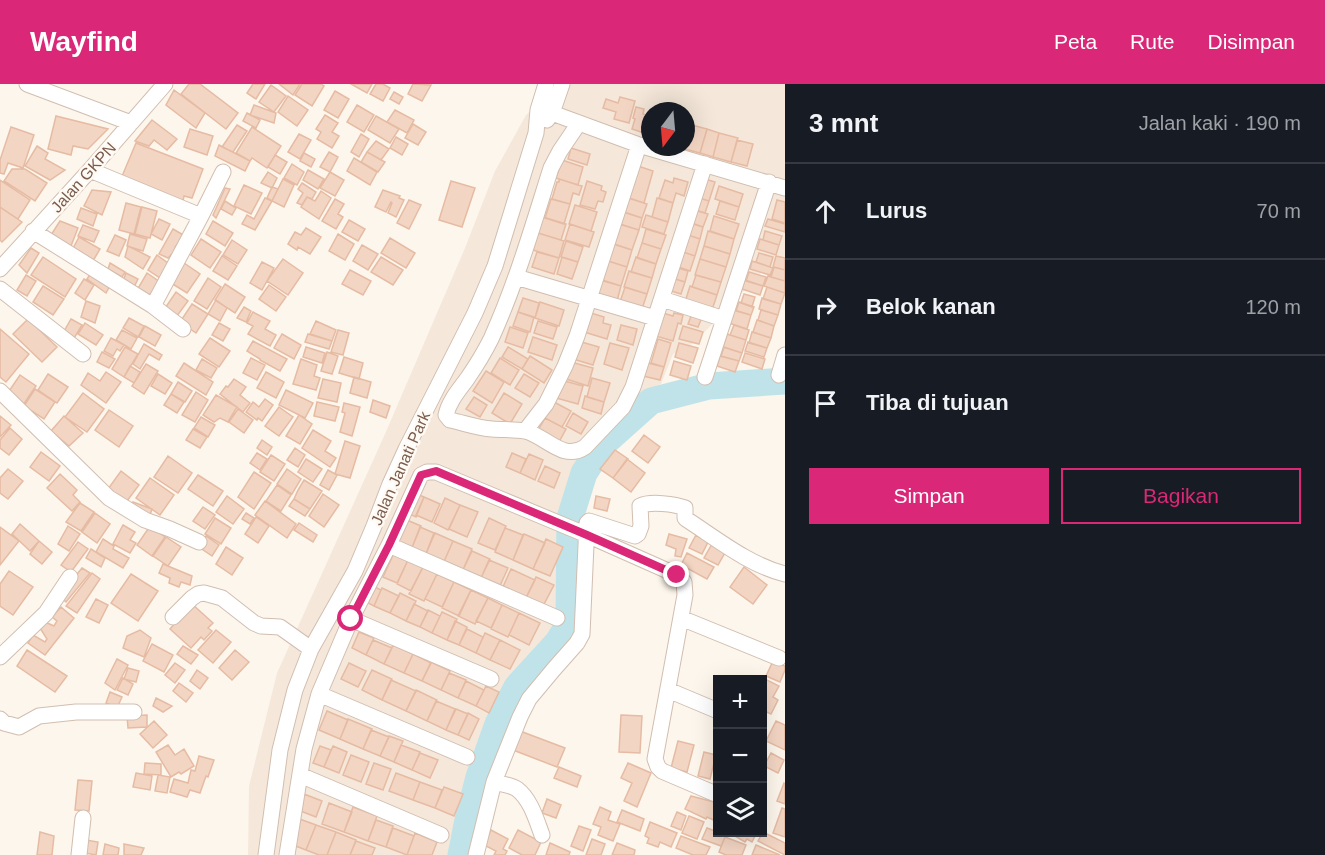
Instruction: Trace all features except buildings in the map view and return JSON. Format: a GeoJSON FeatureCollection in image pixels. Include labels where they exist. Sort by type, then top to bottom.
{"type":"FeatureCollection","features":[{"type":"Feature","properties":{"kind":"street"},"geometry":{"type":"LineString","coordinates":[[27,84],[131,123]]}},
{"type":"Feature","properties":{"kind":"street","name":"Jalan GKPN"},"geometry":{"type":"LineString","coordinates":[[0,269],[165,84]]}},
{"type":"Feature","properties":{"kind":"street","name":"Jalan Janati Park"},"geometry":{"type":"LineString","coordinates":[[266,855],[280,750],[296,690],[311,650],[355,571],[406,449],[475,314],[495,266],[536,133],[545,112],[546,84]]}},
{"type":"Feature","properties":{"kind":"street"},"geometry":{"type":"LineString","coordinates":[[561,84],[545,112],[639,145],[785,188]]}},
{"type":"Feature","properties":{"kind":"street"},"geometry":{"type":"LineString","coordinates":[[579,123],[551,168],[516,277],[496,328],[483,355],[452,400],[446,415],[450,420],[490,429],[525,431],[542,438],[564,452],[585,447],[623,407],[633,387],[705,164]]}},
{"type":"Feature","properties":{"kind":"street"},"geometry":{"type":"LineString","coordinates":[[525,431],[546,404],[577,336],[639,145]]}},
{"type":"Feature","properties":{"kind":"street"},"geometry":{"type":"LineString","coordinates":[[90,170],[201,216]]}},
{"type":"Feature","properties":{"kind":"street"},"geometry":{"type":"LineString","coordinates":[[153,306],[223,172]]}},
{"type":"Feature","properties":{"kind":"street"},"geometry":{"type":"LineString","coordinates":[[705,377],[769,182]]}},
{"type":"Feature","properties":{"kind":"street"},"geometry":{"type":"LineString","coordinates":[[33,231],[153,306],[183,329]]}},
{"type":"Feature","properties":{"kind":"street"},"geometry":{"type":"LineString","coordinates":[[516,277],[655,318]]}},
{"type":"Feature","properties":{"kind":"street"},"geometry":{"type":"LineString","coordinates":[[0,289],[83,354]]}},
{"type":"Feature","properties":{"kind":"street"},"geometry":{"type":"LineString","coordinates":[[662,299],[724,319]]}},
{"type":"Feature","properties":{"kind":"street"},"geometry":{"type":"LineString","coordinates":[[779,375],[785,355]]}},
{"type":"Feature","properties":{"kind":"street"},"geometry":{"type":"LineString","coordinates":[[0,391],[109,498],[145,520],[199,542]]}},
{"type":"Feature","properties":{"kind":"street"},"geometry":{"type":"LineString","coordinates":[[289,854],[306,739],[319,694],[351,619],[389,545],[421,475],[427,472],[436,471],[584,534],[677,575],[684,582],[686,596],[655,759],[662,771],[713,793]]}},
{"type":"Feature","properties":{"kind":"street"},"geometry":{"type":"LineString","coordinates":[[476,855],[494,782],[520,717],[529,699],[577,643],[582,634],[584,534],[589,521],[634,536],[638,534],[641,526],[640,506],[649,503],[678,505],[685,508],[686,519],[765,567],[785,574]]}},
{"type":"Feature","properties":{"kind":"street"},"geometry":{"type":"LineString","coordinates":[[389,545],[557,618]]}},
{"type":"Feature","properties":{"kind":"street"},"geometry":{"type":"LineString","coordinates":[[0,657],[46,613],[70,578]]}},
{"type":"Feature","properties":{"kind":"street"},"geometry":{"type":"LineString","coordinates":[[173,617],[192,598],[204,593],[222,598],[254,623],[261,626],[280,627],[311,650]]}},
{"type":"Feature","properties":{"kind":"street"},"geometry":{"type":"LineString","coordinates":[[681,618],[779,658]]}},
{"type":"Feature","properties":{"kind":"street"},"geometry":{"type":"LineString","coordinates":[[351,619],[490,679]]}},
{"type":"Feature","properties":{"kind":"street"},"geometry":{"type":"LineString","coordinates":[[668,690],[713,709]]}},
{"type":"Feature","properties":{"kind":"street"},"geometry":{"type":"LineString","coordinates":[[319,694],[466,757]]}},
{"type":"Feature","properties":{"kind":"street"},"geometry":{"type":"LineString","coordinates":[[0,719],[4,723],[19,727],[39,716],[76,712],[134,712]]}},
{"type":"Feature","properties":{"kind":"street"},"geometry":{"type":"LineString","coordinates":[[300,775],[441,835]]}},
{"type":"Feature","properties":{"kind":"street"},"geometry":{"type":"LineString","coordinates":[[494,782],[516,788],[526,799],[542,835]]}},
{"type":"Feature","properties":{"kind":"street"},"geometry":{"type":"LineString","coordinates":[[79,855],[83,818]]}},
{"type":"Feature","properties":{"kind":"shaded area"},"geometry":{"type":"Polygon","coordinates":[[[560,84],[785,84],[785,258],[762,272],[694,343],[673,354],[661,384],[641,393],[601,434],[571,474],[560,533],[562,608],[558,628],[506,687],[470,769],[448,855],[248,855],[249,786],[277,673],[385,434],[465,248],[495,171],[526,115],[560,84]]]}},
{"type":"Feature","properties":{"kind":"waterway"},"geometry":{"type":"LineString","coordinates":[[461,855],[479,777],[498,724],[517,687],[558,642],[568,626],[570,518],[584,473],[603,444],[651,401],[709,386],[785,381]]}},
{"type":"Feature","properties":{"kind":"route"},"geometry":{"type":"LineString","coordinates":[[351,619],[389,545],[421,475],[427,472],[436,471],[677,575]]}}]}
